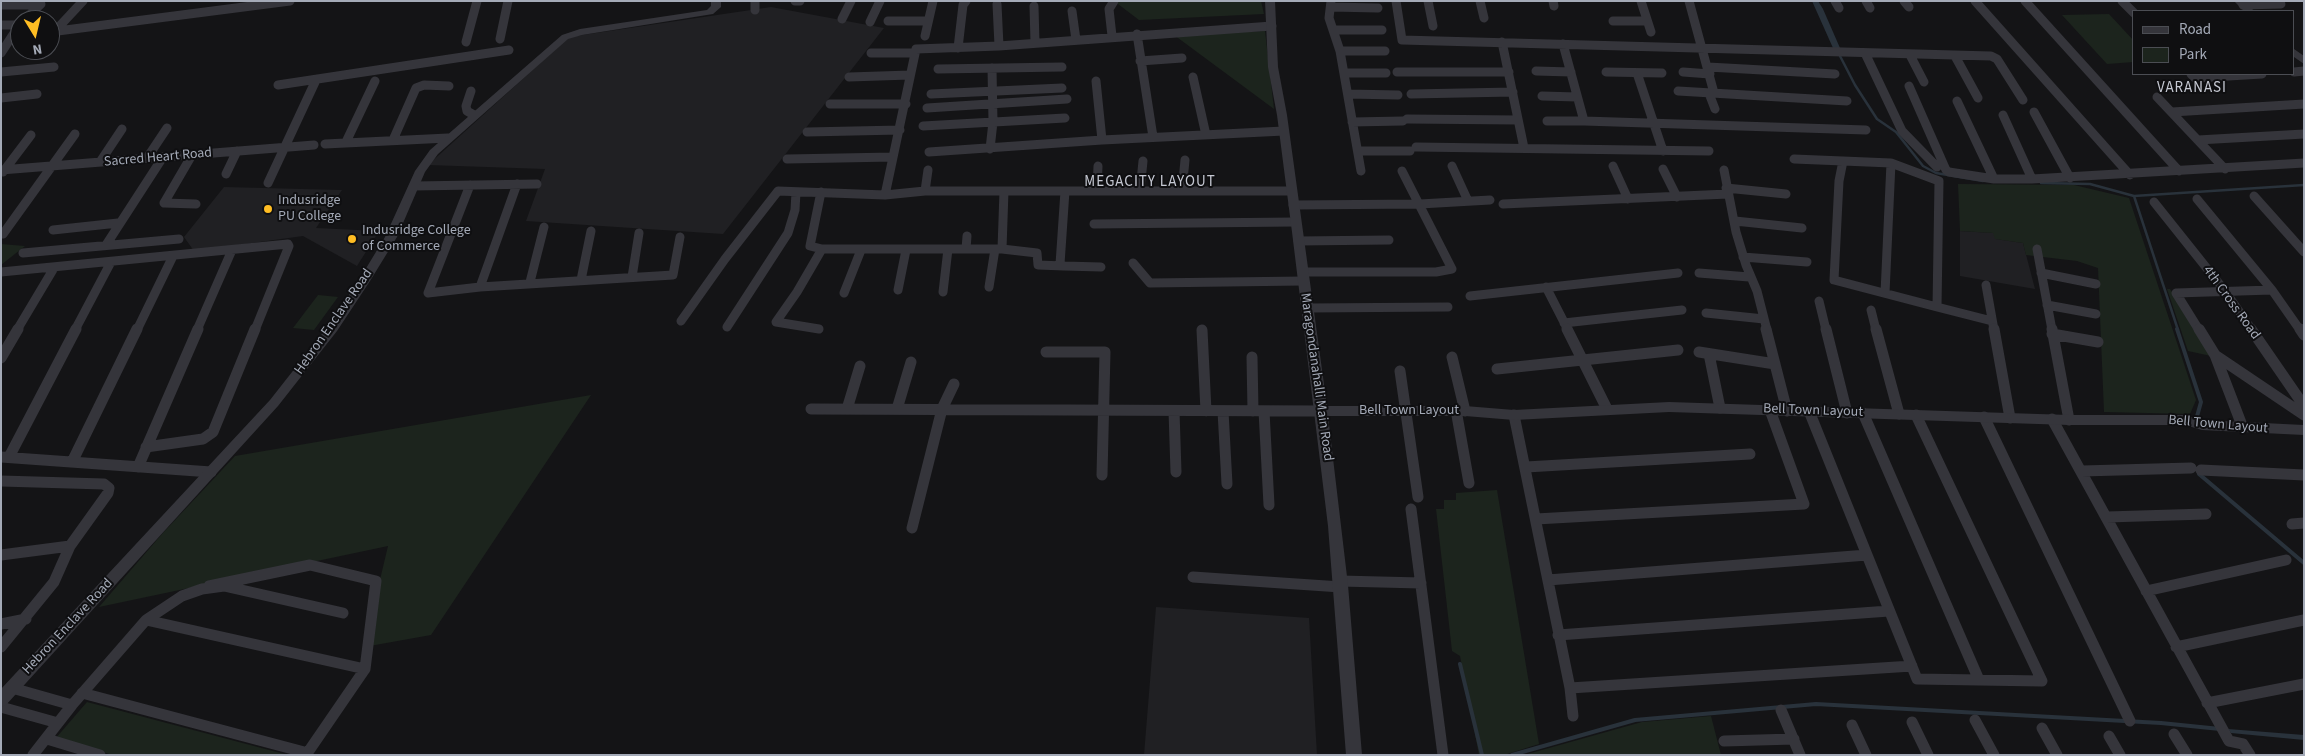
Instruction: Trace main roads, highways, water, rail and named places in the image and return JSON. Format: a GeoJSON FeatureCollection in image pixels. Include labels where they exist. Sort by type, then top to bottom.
{"type":"FeatureCollection","features":[{"type":"Feature","properties":{"kind":"waterway"},"geometry":{"type":"LineString","coordinates":[[1840,56],[1855,85],[1877,119],[1896,132],[1923,166],[1936,173],[1983,181]]}},
{"type":"Feature","properties":{"kind":"waterway"},"geometry":{"type":"LineString","coordinates":[[2041,183],[2090,184],[2134,196]]}},
{"type":"Feature","properties":{"kind":"waterway"},"geometry":{"type":"LineString","coordinates":[[2134,196],[2304,185]]}},
{"type":"Feature","properties":{"kind":"waterway"},"geometry":{"type":"LineString","coordinates":[[2134,196],[2178,330]]}},
{"type":"Feature","properties":{"kind":"waterway"},"geometry":{"type":"LineString","coordinates":[[2177,329],[2201,402],[2196,420]]}},
{"type":"Feature","properties":{"kind":"waterway"},"geometry":{"type":"LineString","coordinates":[[2199,474],[2304,563]]}},
{"type":"Feature","properties":{"kind":"waterway"},"geometry":{"type":"LineString","coordinates":[[1460,664],[1482,755]]}},
{"type":"Feature","properties":{"kind":"waterway"},"geometry":{"type":"LineString","coordinates":[[1512,755],[1635,720],[1816,704],[2161,723],[2220,729]]}},
{"type":"Feature","properties":{"kind":"place","name":"Indusridge PU College"},"geometry":{"type":"Point","coordinates":[268,209]}},
{"type":"Feature","properties":{"kind":"place","name":"Indusridge College of Commerce"},"geometry":{"type":"Point","coordinates":[352,239]}},
{"type":"Feature","properties":{"kind":"district","name":"VARANASI"},"geometry":{"type":"Point","coordinates":[2192,89]}},
{"type":"Feature","properties":{"kind":"district","name":"MEGACITY LAYOUT"},"geometry":{"type":"Point","coordinates":[1150,183]}}]}
